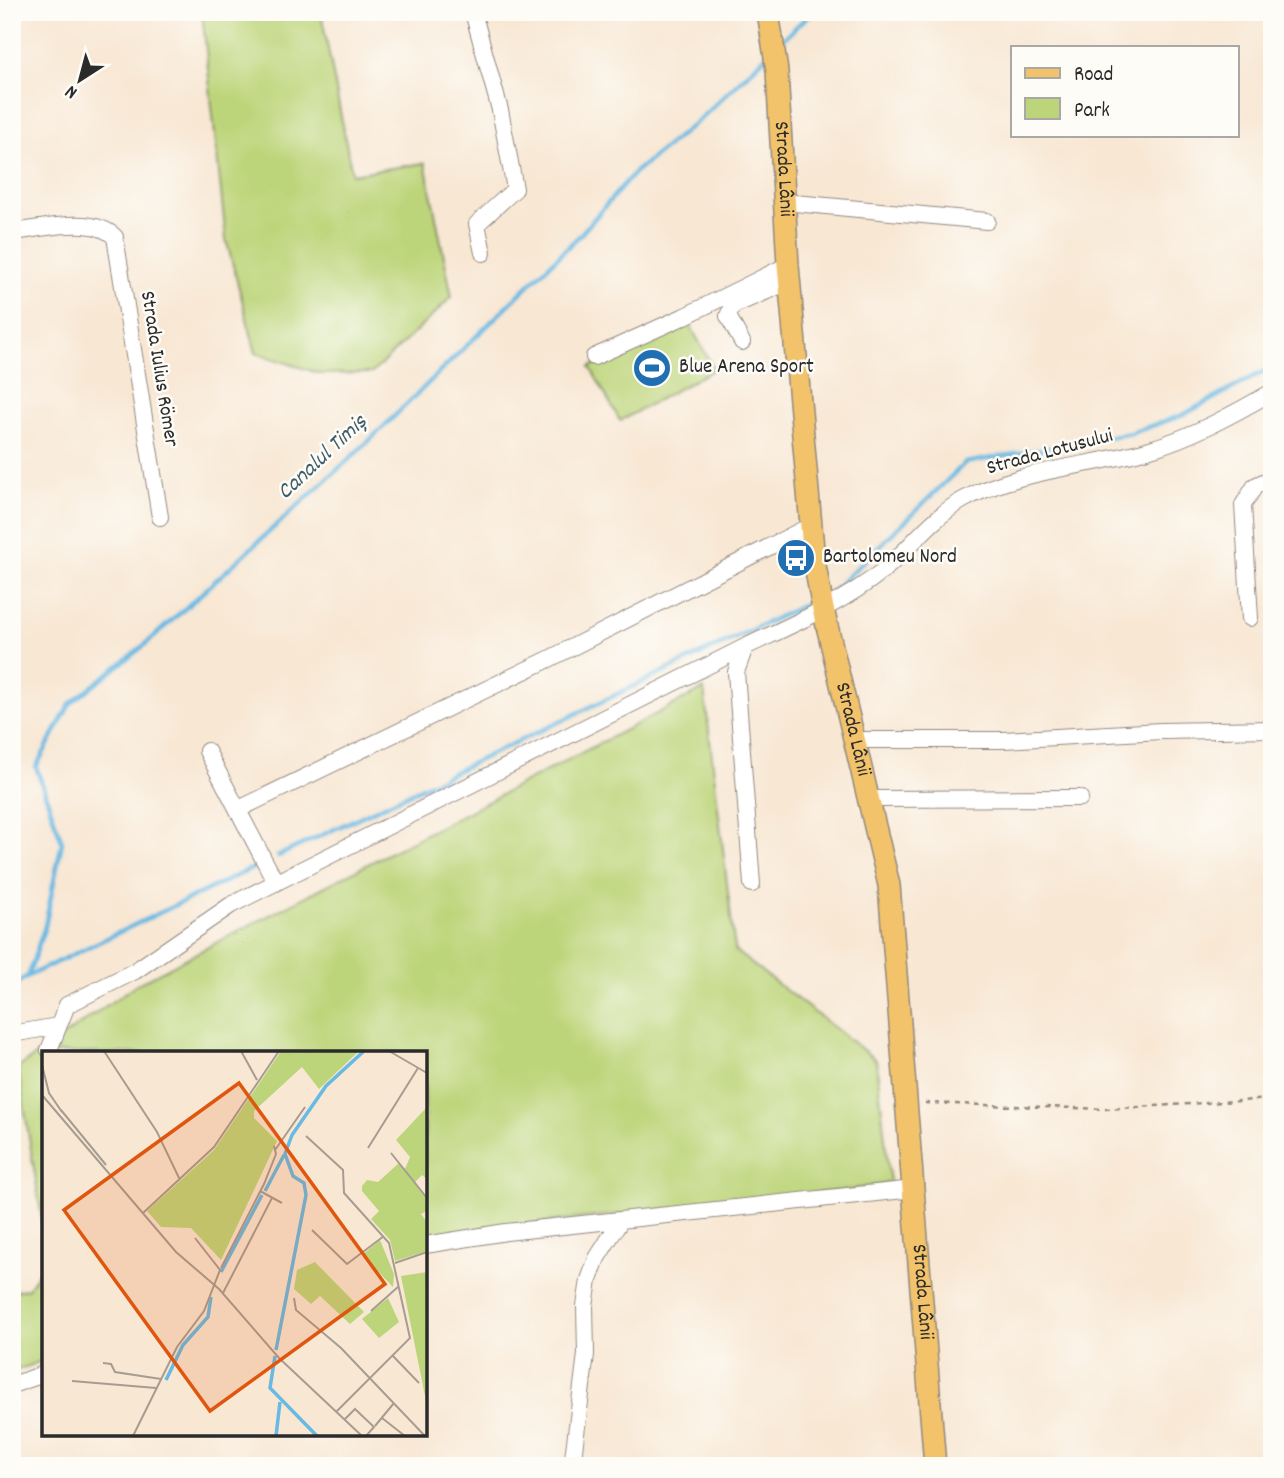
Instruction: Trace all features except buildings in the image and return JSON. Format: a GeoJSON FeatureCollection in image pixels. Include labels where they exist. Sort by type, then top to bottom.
{"type":"FeatureCollection","features":[{"type":"Feature","properties":{"kind":"main road","name":"Strada Lânii"},"geometry":{"type":"LineString","coordinates":[[769,14],[777,71],[789,273],[810,526],[823,609],[889,885],[935,1461]]}},
{"type":"Feature","properties":{"kind":"street"},"geometry":{"type":"LineString","coordinates":[[473,12],[500,110],[515,189],[478,224],[483,253]]}},
{"type":"Feature","properties":{"kind":"street"},"geometry":{"type":"LineString","coordinates":[[784,202],[987,221]]}},
{"type":"Feature","properties":{"kind":"street","name":"Strada Iulius Römer"},"geometry":{"type":"LineString","coordinates":[[12,232],[86,225],[99,226],[115,237],[160,517]]}},
{"type":"Feature","properties":{"kind":"street"},"geometry":{"type":"LineString","coordinates":[[742,342],[728,316],[729,310],[789,273]]}},
{"type":"Feature","properties":{"kind":"street"},"geometry":{"type":"LineString","coordinates":[[594,357],[789,273]]}},
{"type":"Feature","properties":{"kind":"street","name":"Strada Lotusului"},"geometry":{"type":"LineString","coordinates":[[49,1050],[67,1006],[135,971],[232,905],[851,594],[881,572],[962,500],[996,486],[1148,450],[1216,424],[1272,392]]}},
{"type":"Feature","properties":{"kind":"street"},"geometry":{"type":"LineString","coordinates":[[1250,618],[1243,505],[1255,486],[1272,478]]}},
{"type":"Feature","properties":{"kind":"street"},"geometry":{"type":"LineString","coordinates":[[239,809],[549,659],[810,526]]}},
{"type":"Feature","properties":{"kind":"street"},"geometry":{"type":"LineString","coordinates":[[745,647],[736,672],[751,884]]}},
{"type":"Feature","properties":{"kind":"street"},"geometry":{"type":"LineString","coordinates":[[856,740],[1004,740],[1161,731],[1272,729]]}},
{"type":"Feature","properties":{"kind":"street"},"geometry":{"type":"LineString","coordinates":[[208,751],[276,883]]}},
{"type":"Feature","properties":{"kind":"street"},"geometry":{"type":"LineString","coordinates":[[870,799],[1080,798]]}},
{"type":"Feature","properties":{"kind":"street"},"geometry":{"type":"LineString","coordinates":[[12,1034],[58,1026]]}},
{"type":"Feature","properties":{"kind":"street"},"geometry":{"type":"LineString","coordinates":[[427,1245],[506,1232],[914,1189]]}},
{"type":"Feature","properties":{"kind":"street"},"geometry":{"type":"LineString","coordinates":[[572,1466],[586,1354],[585,1306],[589,1280],[597,1258],[621,1220]]}},
{"type":"Feature","properties":{"kind":"street"},"geometry":{"type":"LineString","coordinates":[[12,1385],[42,1375]]}},
{"type":"Feature","properties":{"kind":"path"},"geometry":{"type":"LineString","coordinates":[[906,1102],[1105,1110],[1272,1100]]}},
{"type":"Feature","properties":{"kind":"green space"},"geometry":{"type":"Polygon","coordinates":[[[202,12],[321,12],[352,174],[425,163],[452,297],[372,373],[321,374],[256,353],[226,239],[202,12]]]}},
{"type":"Feature","properties":{"kind":"green space","name":"Blue Arena Sport"},"geometry":{"type":"Polygon","coordinates":[[[685,316],[714,369],[620,421],[590,367],[685,316]]]}},
{"type":"Feature","properties":{"kind":"green space"},"geometry":{"type":"Polygon","coordinates":[[[704,689],[735,951],[876,1060],[890,1183],[849,1190],[427,1235],[427,1051],[42,1051],[137,984],[704,689]]]}},
{"type":"Feature","properties":{"kind":"green space"},"geometry":{"type":"Polygon","coordinates":[[[42,1051],[42,1219],[18,1068],[42,1051]]]}},
{"type":"Feature","properties":{"kind":"green space"},"geometry":{"type":"Polygon","coordinates":[[[42,1268],[42,1361],[12,1372],[12,1291],[27,1289],[42,1268]]]}},
{"type":"Feature","properties":{"kind":"waterway","name":"Canalul Timiș"},"geometry":{"type":"LineString","coordinates":[[779,43],[812,12]]}},
{"type":"Feature","properties":{"kind":"waterway","name":"Canalul Timiș"},"geometry":{"type":"LineString","coordinates":[[12,986],[28,976],[45,926],[62,842],[36,767],[70,704],[147,643],[371,439],[579,236],[634,173],[700,119],[768,54]]}},
{"type":"Feature","properties":{"kind":"waterway"},"geometry":{"type":"LineString","coordinates":[[833,591],[965,463],[1131,433],[1183,415],[1272,367]]}},
{"type":"Feature","properties":{"kind":"waterway"},"geometry":{"type":"LineString","coordinates":[[278,856],[808,603]]}},
{"type":"Feature","properties":{"kind":"waterway"},"geometry":{"type":"LineString","coordinates":[[28,976],[253,868]]}},
{"type":"Feature","properties":{"kind":"place","name":"Blue Arena Sport"},"geometry":{"type":"Point","coordinates":[652,368]}},
{"type":"Feature","properties":{"kind":"place","name":"Bartolomeu Nord"},"geometry":{"type":"Point","coordinates":[796,558]}}]}
